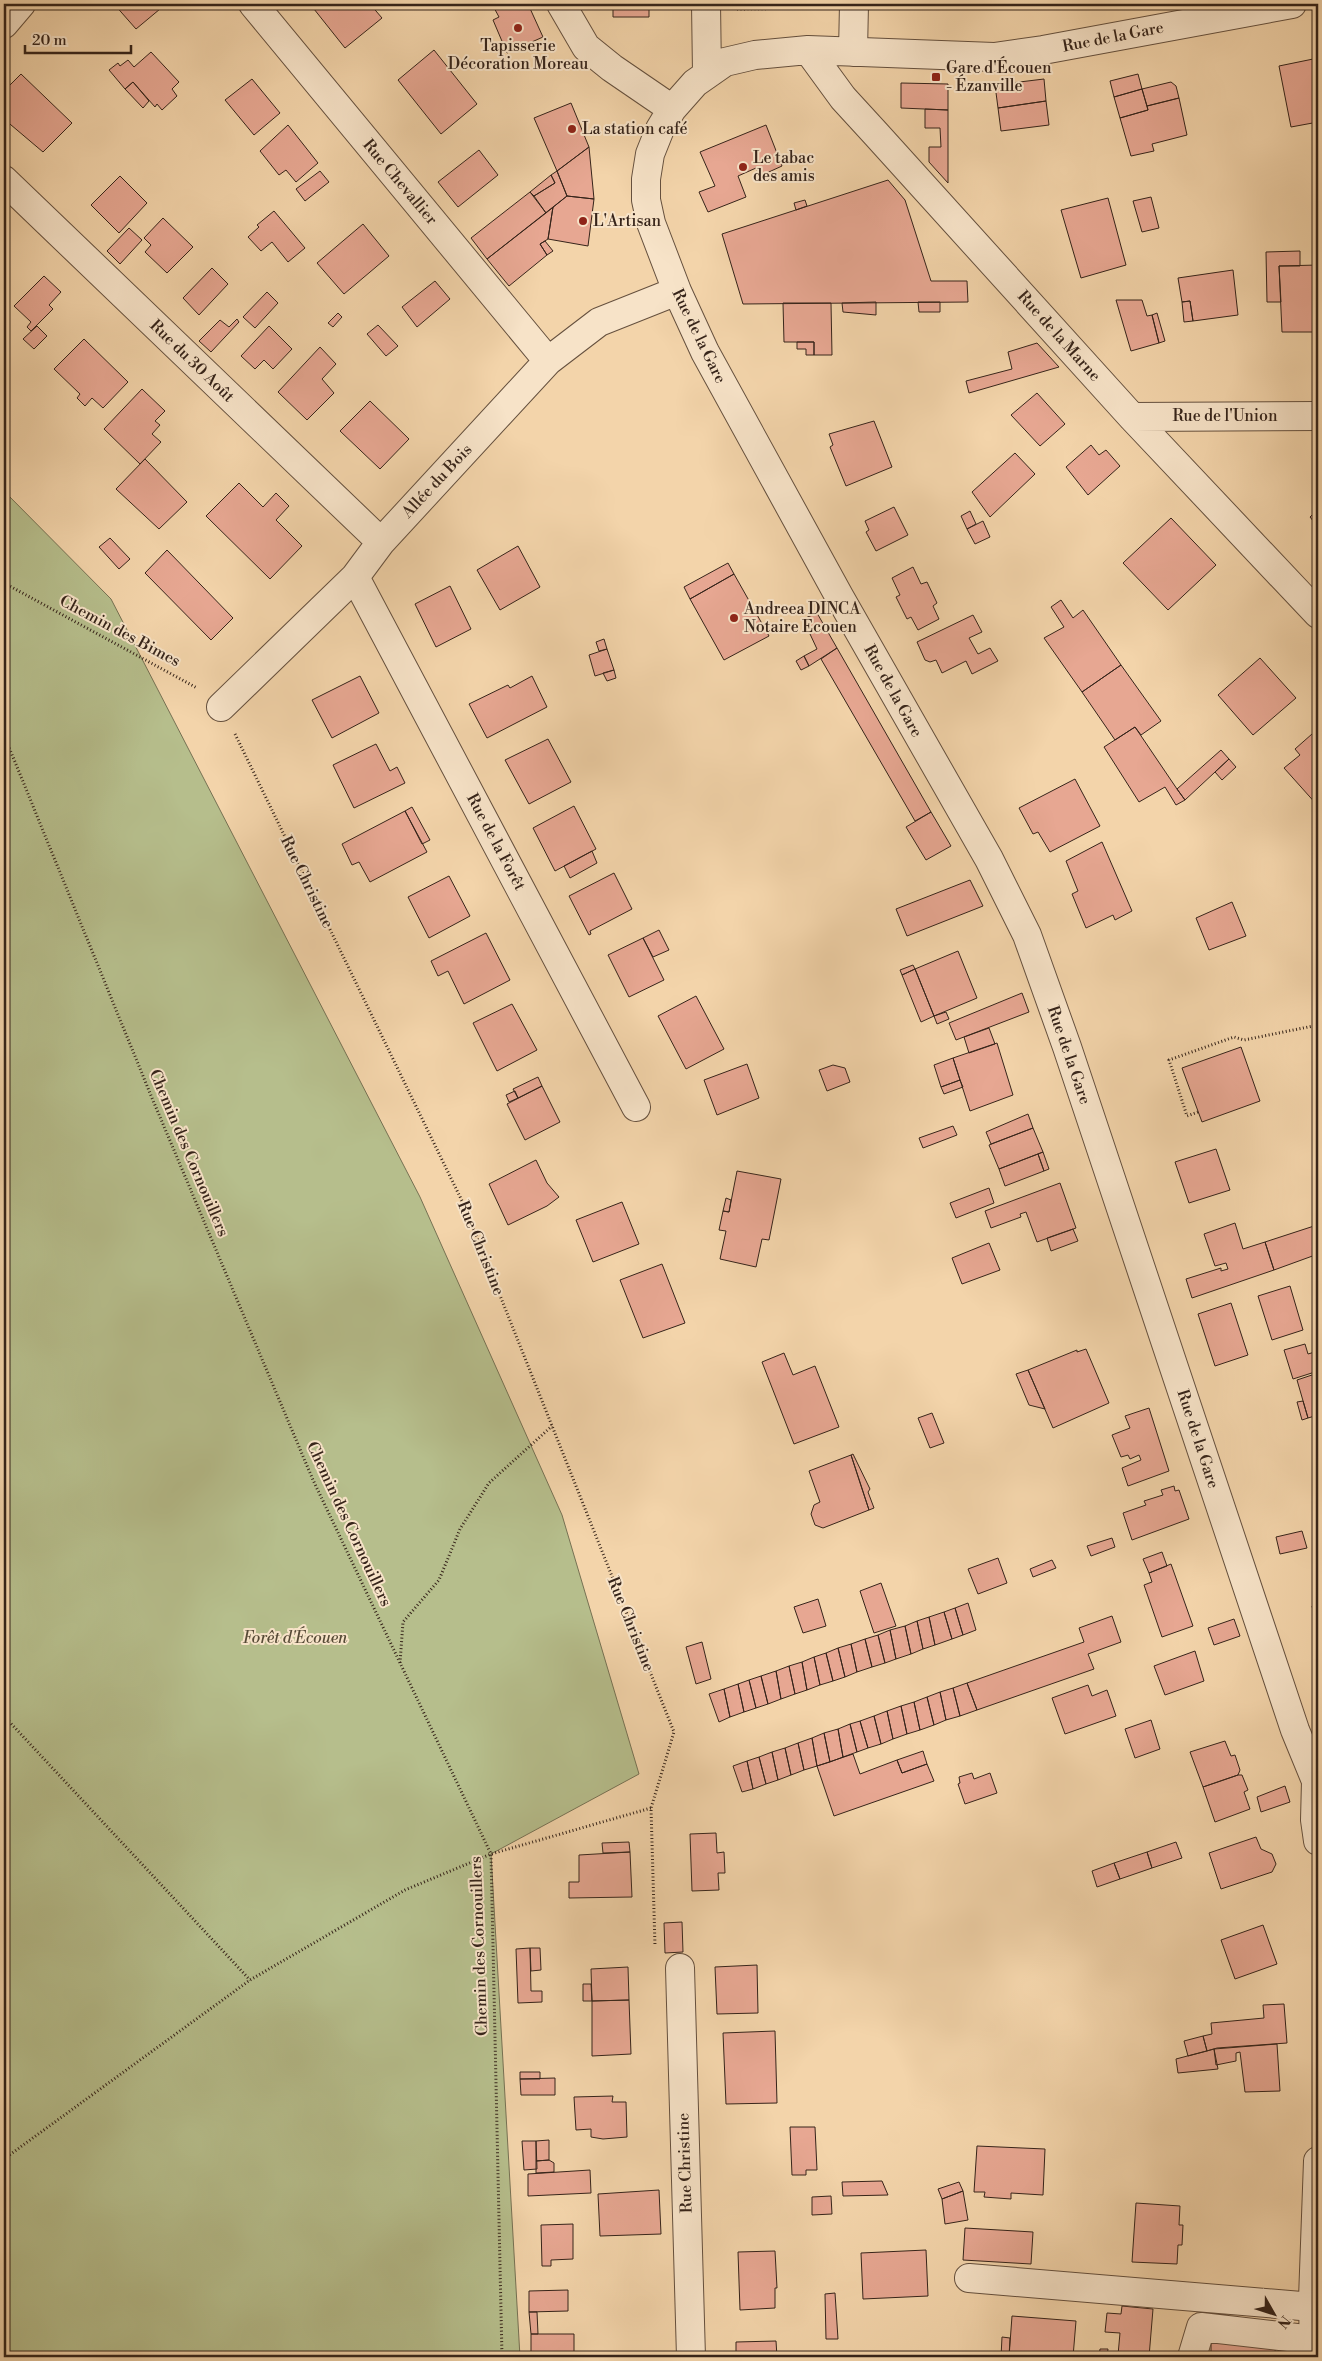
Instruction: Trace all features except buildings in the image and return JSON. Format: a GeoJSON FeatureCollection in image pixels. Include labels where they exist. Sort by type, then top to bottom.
{"type":"FeatureCollection","features":[{"type":"Feature","properties":{"kind":"street"},"geometry":{"type":"LineString","coordinates":[[4,24],[21,4]]}},
{"type":"Feature","properties":{"kind":"street","name":"Rue Chevallier"},"geometry":{"type":"LineString","coordinates":[[252,4],[548,361]]}},
{"type":"Feature","properties":{"kind":"street"},"geometry":{"type":"LineString","coordinates":[[561,4],[586,47],[612,68],[672,109]]}},
{"type":"Feature","properties":{"kind":"street"},"geometry":{"type":"LineString","coordinates":[[706,4],[707,73]]}},
{"type":"Feature","properties":{"kind":"street","name":"Rue de la Gare"},"geometry":{"type":"LineString","coordinates":[[1292,4],[1043,50],[994,57],[808,50],[755,55],[725,62],[695,82],[672,109],[660,129],[650,154],[646,179],[646,200],[651,223],[677,291],[705,352],[989,859],[1026,935],[1067,1047],[1292,1721],[1317,1781],[1315,1820],[1318,1841]]}},
{"type":"Feature","properties":{"kind":"street"},"geometry":{"type":"LineString","coordinates":[[842,6],[853,52]]}},
{"type":"Feature","properties":{"kind":"street","name":"Rue de la Marne"},"geometry":{"type":"LineString","coordinates":[[808,50],[843,98],[1132,417],[1318,614]]}},
{"type":"Feature","properties":{"kind":"street","name":"Rue du 30 Août"},"geometry":{"type":"LineString","coordinates":[[4,180],[381,542]]}},
{"type":"Feature","properties":{"kind":"street","name":"Allée du Bois"},"geometry":{"type":"LineString","coordinates":[[221,706],[355,577],[381,542],[548,361],[598,322],[677,291]]}},
{"type":"Feature","properties":{"kind":"street","name":"Rue de l'Union"},"geometry":{"type":"LineString","coordinates":[[1132,417],[1318,416]]}},
{"type":"Feature","properties":{"kind":"street","name":"Rue de la Forêt"},"geometry":{"type":"LineString","coordinates":[[355,577],[636,1106]]}},
{"type":"Feature","properties":{"kind":"street","name":"Rue Christine"},"geometry":{"type":"LineString","coordinates":[[680,1968],[691,2357]]}},
{"type":"Feature","properties":{"kind":"street"},"geometry":{"type":"LineString","coordinates":[[1192,2357],[1201,2327],[1314,2348],[1313,2307],[1318,2161]]}},
{"type":"Feature","properties":{"kind":"street"},"geometry":{"type":"LineString","coordinates":[[969,2278],[1313,2307]]}},
{"type":"Feature","properties":{"kind":"path"},"geometry":{"type":"LineString","coordinates":[[736,9],[842,6]]}},
{"type":"Feature","properties":{"kind":"path","name":"Chemin des Bimes"},"geometry":{"type":"LineString","coordinates":[[4,583],[190,682],[221,706]]}},
{"type":"Feature","properties":{"kind":"path","name":"Rue Christine"},"geometry":{"type":"LineString","coordinates":[[221,706],[464,1205],[674,1732],[651,1808],[656,1954],[680,1968]]}},
{"type":"Feature","properties":{"kind":"path","name":"Chemin des Cornouillers"},"geometry":{"type":"LineString","coordinates":[[4,735],[152,1098],[313,1480],[491,1854],[502,2357]]}},
{"type":"Feature","properties":{"kind":"path"},"geometry":{"type":"LineString","coordinates":[[1198,1112],[1186,1116],[1168,1060],[1234,1037],[1244,1040],[1318,1025]]}},
{"type":"Feature","properties":{"kind":"path"},"geometry":{"type":"LineString","coordinates":[[400,1663],[403,1622],[439,1580],[460,1530],[490,1483],[552,1426]]}},
{"type":"Feature","properties":{"kind":"path"},"geometry":{"type":"LineString","coordinates":[[4,1716],[250,1980]]}},
{"type":"Feature","properties":{"kind":"path"},"geometry":{"type":"LineString","coordinates":[[4,2159],[250,1980],[405,1890],[491,1854],[651,1808]]}},
{"type":"Feature","properties":{"kind":"green space","name":"Forêt d'Écouen"},"geometry":{"type":"Polygon","coordinates":[[[4,491],[111,599],[420,1197],[562,1515],[639,1774],[491,1854],[520,2357],[4,2357],[4,491]]]}},
{"type":"Feature","properties":{"kind":"place","name":"Tapisserie Décoration Moreau"},"geometry":{"type":"Point","coordinates":[518,28]}},
{"type":"Feature","properties":{"kind":"place","name":"Gare d'Écouen - Ézanville"},"geometry":{"type":"Point","coordinates":[936,77]}},
{"type":"Feature","properties":{"kind":"place","name":"La station café"},"geometry":{"type":"Point","coordinates":[572,129]}},
{"type":"Feature","properties":{"kind":"place","name":"Le tabac des amis"},"geometry":{"type":"Point","coordinates":[743,167]}},
{"type":"Feature","properties":{"kind":"place","name":"L'Artisan"},"geometry":{"type":"Point","coordinates":[583,221]}},
{"type":"Feature","properties":{"kind":"place","name":"Andreea DINCA Notaire Ecouen"},"geometry":{"type":"Point","coordinates":[734,618]}}]}
